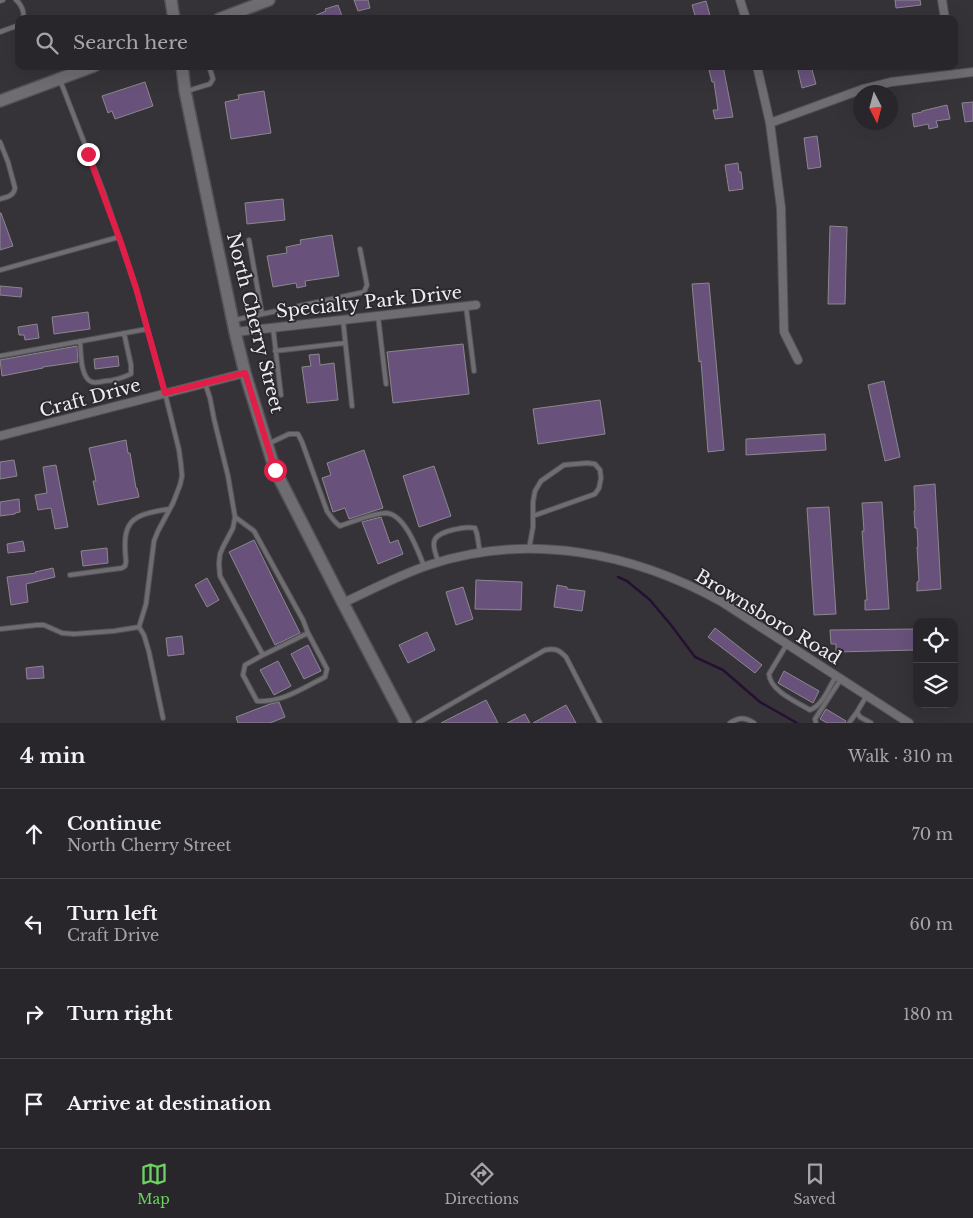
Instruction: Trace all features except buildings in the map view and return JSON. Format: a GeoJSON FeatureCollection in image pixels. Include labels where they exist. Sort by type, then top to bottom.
{"type":"FeatureCollection","features":[{"type":"Feature","properties":{"kind":"main road"},"geometry":{"type":"LineString","coordinates":[[170,0],[173,15]]}},
{"type":"Feature","properties":{"kind":"main road"},"geometry":{"type":"LineString","coordinates":[[235,15],[269,0]]}},
{"type":"Feature","properties":{"kind":"main road"},"geometry":{"type":"LineString","coordinates":[[0,101],[83,70]]}},
{"type":"Feature","properties":{"kind":"main road","name":"North Cherry Street"},"geometry":{"type":"LineString","coordinates":[[182,70],[185,91],[235,332],[245,373],[275,470],[406,723]]}},
{"type":"Feature","properties":{"kind":"street"},"geometry":{"type":"LineString","coordinates":[[740,0],[745,15]]}},
{"type":"Feature","properties":{"kind":"street"},"geometry":{"type":"LineString","coordinates":[[942,0],[944,15]]}},
{"type":"Feature","properties":{"kind":"street"},"geometry":{"type":"LineString","coordinates":[[758,70],[770,122],[781,208],[784,332],[798,360]]}},
{"type":"Feature","properties":{"kind":"street"},"geometry":{"type":"LineString","coordinates":[[770,122],[863,89],[891,82],[952,70],[973,72]]}},
{"type":"Feature","properties":{"kind":"street","name":"Specialty Park Drive"},"geometry":{"type":"LineString","coordinates":[[235,332],[476,305]]}},
{"type":"Feature","properties":{"kind":"street","name":"Craft Drive"},"geometry":{"type":"LineString","coordinates":[[0,436],[245,373]]}},
{"type":"Feature","properties":{"kind":"street","name":"Brownsboro Road"},"geometry":{"type":"LineString","coordinates":[[343,603],[425,566],[499,550],[557,549],[632,563],[707,593],[909,723]]}},
{"type":"Feature","properties":{"kind":"lane"},"geometry":{"type":"LineString","coordinates":[[16,0],[20,3],[24,15]]}},
{"type":"Feature","properties":{"kind":"lane"},"geometry":{"type":"LineString","coordinates":[[0,32],[15,26]]}},
{"type":"Feature","properties":{"kind":"lane"},"geometry":{"type":"LineString","coordinates":[[185,91],[210,84],[213,80],[210,70]]}},
{"type":"Feature","properties":{"kind":"lane"},"geometry":{"type":"LineString","coordinates":[[59,79],[119,237],[136,288],[179,450],[182,476],[180,485],[154,541],[146,604],[139,627],[149,652],[163,718]]}},
{"type":"Feature","properties":{"kind":"lane"},"geometry":{"type":"LineString","coordinates":[[0,142],[16,188],[12,195],[0,199]]}},
{"type":"Feature","properties":{"kind":"lane"},"geometry":{"type":"LineString","coordinates":[[0,270],[119,237]]}},
{"type":"Feature","properties":{"kind":"lane"},"geometry":{"type":"LineString","coordinates":[[250,240],[262,314]]}},
{"type":"Feature","properties":{"kind":"lane"},"geometry":{"type":"LineString","coordinates":[[233,320],[364,292],[367,285],[360,249]]}},
{"type":"Feature","properties":{"kind":"lane"},"geometry":{"type":"LineString","coordinates":[[466,306],[474,372]]}},
{"type":"Feature","properties":{"kind":"lane"},"geometry":{"type":"LineString","coordinates":[[378,316],[386,384]]}},
{"type":"Feature","properties":{"kind":"lane"},"geometry":{"type":"LineString","coordinates":[[343,320],[352,406]]}},
{"type":"Feature","properties":{"kind":"lane"},"geometry":{"type":"LineString","coordinates":[[272,328],[281,395]]}},
{"type":"Feature","properties":{"kind":"lane"},"geometry":{"type":"LineString","coordinates":[[0,356],[147,329]]}},
{"type":"Feature","properties":{"kind":"lane"},"geometry":{"type":"LineString","coordinates":[[80,341],[84,374],[87,378],[92,382],[115,380],[131,374],[131,365],[124,333]]}},
{"type":"Feature","properties":{"kind":"lane"},"geometry":{"type":"LineString","coordinates":[[276,351],[345,343]]}},
{"type":"Feature","properties":{"kind":"lane"},"geometry":{"type":"LineString","coordinates":[[205,383],[234,503],[235,517],[233,528],[220,554],[220,576],[263,656]]}},
{"type":"Feature","properties":{"kind":"lane"},"geometry":{"type":"LineString","coordinates":[[268,444],[289,434],[298,434],[327,510],[336,523],[340,526],[378,514],[391,514],[409,532],[425,566]]}},
{"type":"Feature","properties":{"kind":"lane"},"geometry":{"type":"LineString","coordinates":[[529,549],[533,527],[533,516],[533,502],[541,482],[564,465],[595,464],[600,470],[599,488],[595,494],[533,516]]}},
{"type":"Feature","properties":{"kind":"lane"},"geometry":{"type":"LineString","coordinates":[[70,575],[125,566],[125,539],[128,527],[133,520],[142,514],[169,509]]}},
{"type":"Feature","properties":{"kind":"lane"},"geometry":{"type":"LineString","coordinates":[[235,517],[254,531],[303,620],[327,669],[325,677],[282,698],[267,702],[257,701],[243,675],[245,665],[308,633]]}},
{"type":"Feature","properties":{"kind":"lane"},"geometry":{"type":"LineString","coordinates":[[438,562],[434,543],[435,537],[469,526],[475,528],[480,553]]}},
{"type":"Feature","properties":{"kind":"lane"},"geometry":{"type":"LineString","coordinates":[[0,629],[44,625],[62,633],[74,634],[139,627]]}},
{"type":"Feature","properties":{"kind":"lane"},"geometry":{"type":"LineString","coordinates":[[787,644],[769,674],[769,680],[776,689],[810,710],[819,704],[839,677]]}},
{"type":"Feature","properties":{"kind":"lane"},"geometry":{"type":"LineString","coordinates":[[418,723],[545,650],[551,649],[559,650],[566,657],[600,723]]}},
{"type":"Feature","properties":{"kind":"lane"},"geometry":{"type":"LineString","coordinates":[[816,723],[814,719],[839,677]]}},
{"type":"Feature","properties":{"kind":"lane"},"geometry":{"type":"LineString","coordinates":[[849,723],[867,695]]}},
{"type":"Feature","properties":{"kind":"lane"},"geometry":{"type":"LineString","coordinates":[[857,712],[871,723]]}},
{"type":"Feature","properties":{"kind":"lane"},"geometry":{"type":"LineString","coordinates":[[730,723],[743,717],[754,723]]}},
{"type":"Feature","properties":{"kind":"waterway"},"geometry":{"type":"LineString","coordinates":[[618,577],[627,581],[650,600],[695,657],[723,670],[760,702],[797,723]]}},
{"type":"Feature","properties":{"kind":"route"},"geometry":{"type":"LineString","coordinates":[[88,154],[136,288],[165,393],[245,373],[275,470]]}}]}
